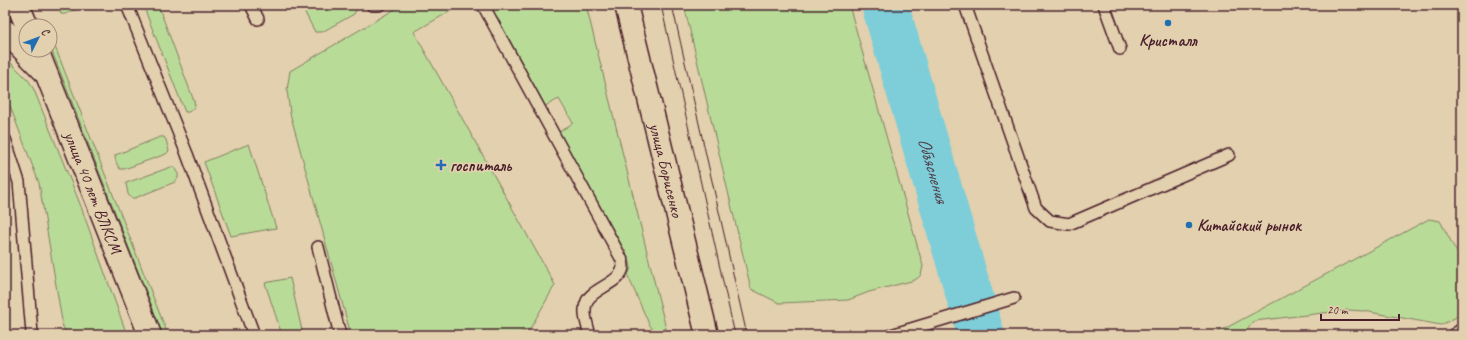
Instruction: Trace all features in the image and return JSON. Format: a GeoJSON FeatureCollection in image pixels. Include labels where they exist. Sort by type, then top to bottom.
{"type":"FeatureCollection","features":[{"type":"Feature","properties":{"kind":"main road"},"geometry":{"type":"LineString","coordinates":[[18,5],[24,18]]}},
{"type":"Feature","properties":{"kind":"main road","name":"улица Борисенко"},"geometry":{"type":"LineString","coordinates":[[626,5],[707,335]]}},
{"type":"Feature","properties":{"kind":"main road"},"geometry":{"type":"LineString","coordinates":[[5,30],[48,75]]}},
{"type":"Feature","properties":{"kind":"main road","name":"улица 40 лет ВЛКСМ"},"geometry":{"type":"LineString","coordinates":[[41,58],[150,335]]}},
{"type":"Feature","properties":{"kind":"lane"},"geometry":{"type":"LineString","coordinates":[[127,5],[187,154],[254,335]]}},
{"type":"Feature","properties":{"kind":"lane"},"geometry":{"type":"LineString","coordinates":[[251,5],[258,19]]}},
{"type":"Feature","properties":{"kind":"lane"},"geometry":{"type":"LineString","coordinates":[[372,5],[379,5]]}},
{"type":"Feature","properties":{"kind":"lane"},"geometry":{"type":"LineString","coordinates":[[483,5],[621,258],[623,267],[619,276],[587,300],[584,313],[590,334],[587,335]]}},
{"type":"Feature","properties":{"kind":"lane"},"geometry":{"type":"LineString","coordinates":[[965,5],[1036,208],[1050,221],[1069,224],[1228,154]]}},
{"type":"Feature","properties":{"kind":"lane"},"geometry":{"type":"LineString","coordinates":[[1104,5],[1120,50]]}},
{"type":"Feature","properties":{"kind":"lane"},"geometry":{"type":"LineString","coordinates":[[5,138],[10,168],[19,182],[32,333]]}},
{"type":"Feature","properties":{"kind":"lane"},"geometry":{"type":"LineString","coordinates":[[318,247],[340,335]]}},
{"type":"Feature","properties":{"kind":"lane"},"geometry":{"type":"LineString","coordinates":[[891,335],[1014,298]]}},
{"type":"Feature","properties":{"kind":"lane"},"geometry":{"type":"LineString","coordinates":[[1453,335],[1462,329]]}},
{"type":"Feature","properties":{"kind":"green space"},"geometry":{"type":"Polygon","coordinates":[[[69,5],[87,5],[65,14],[61,14],[60,10],[69,5]]]}},
{"type":"Feature","properties":{"kind":"green space"},"geometry":{"type":"Polygon","coordinates":[[[143,5],[158,5],[194,101],[195,106],[189,112],[185,112],[143,5]]]}},
{"type":"Feature","properties":{"kind":"green space"},"geometry":{"type":"Polygon","coordinates":[[[301,5],[356,5],[356,10],[354,14],[322,32],[315,32],[301,5]]]}},
{"type":"Feature","properties":{"kind":"green space"},"geometry":{"type":"Polygon","coordinates":[[[402,5],[461,5],[414,32],[555,285],[530,329],[515,335],[351,335],[290,113],[287,90],[290,71],[402,5]]]}},
{"type":"Feature","properties":{"kind":"green space"},"geometry":{"type":"Polygon","coordinates":[[[490,5],[586,5],[666,329],[654,331],[649,324],[628,276],[631,267],[629,258],[559,132],[573,123],[559,99],[545,106],[490,5]]]}},
{"type":"Feature","properties":{"kind":"green space"},"geometry":{"type":"Polygon","coordinates":[[[684,5],[849,5],[923,266],[921,275],[915,280],[869,292],[848,300],[779,303],[751,289],[684,5]]]}},
{"type":"Feature","properties":{"kind":"green space"},"geometry":{"type":"Polygon","coordinates":[[[58,54],[168,335],[163,335],[55,58],[58,58],[58,54]]]}},
{"type":"Feature","properties":{"kind":"green space"},"geometry":{"type":"Polygon","coordinates":[[[5,57],[29,81],[34,90],[80,204],[127,335],[75,335],[67,333],[63,327],[39,183],[5,93],[5,57]]]}},
{"type":"Feature","properties":{"kind":"green space"},"geometry":{"type":"Polygon","coordinates":[[[160,137],[164,137],[166,140],[169,151],[166,154],[124,169],[120,169],[116,163],[115,155],[160,137]]]}},
{"type":"Feature","properties":{"kind":"green space"},"geometry":{"type":"Polygon","coordinates":[[[249,144],[276,228],[231,236],[204,162],[249,144]]]}},
{"type":"Feature","properties":{"kind":"green space"},"geometry":{"type":"Polygon","coordinates":[[[174,167],[178,174],[178,178],[175,182],[135,198],[131,198],[128,194],[126,183],[174,167]]]}},
{"type":"Feature","properties":{"kind":"green space"},"geometry":{"type":"Polygon","coordinates":[[[1429,219],[1440,221],[1462,262],[1462,314],[1441,325],[1364,311],[1349,310],[1254,321],[1243,335],[1213,335],[1429,219]]]}},
{"type":"Feature","properties":{"kind":"green space"},"geometry":{"type":"Polygon","coordinates":[[[290,278],[303,335],[282,335],[265,283],[290,278]]]}},
{"type":"Feature","properties":{"kind":"waterway","name":"Объяснения"},"geometry":{"type":"LineString","coordinates":[[885,5],[981,335]]}},
{"type":"Feature","properties":{"kind":"tram line"},"geometry":{"type":"LineString","coordinates":[[661,5],[735,335]]}},
{"type":"Feature","properties":{"kind":"tram line"},"geometry":{"type":"LineString","coordinates":[[672,5],[747,335]]}},
{"type":"Feature","properties":{"kind":"place","name":"Кристалл"},"geometry":{"type":"Point","coordinates":[1168,23]}},
{"type":"Feature","properties":{"kind":"place","name":"госпиталь"},"geometry":{"type":"Point","coordinates":[441,165]}},
{"type":"Feature","properties":{"kind":"place","name":"Китайский рынок"},"geometry":{"type":"Point","coordinates":[1189,225]}}]}
